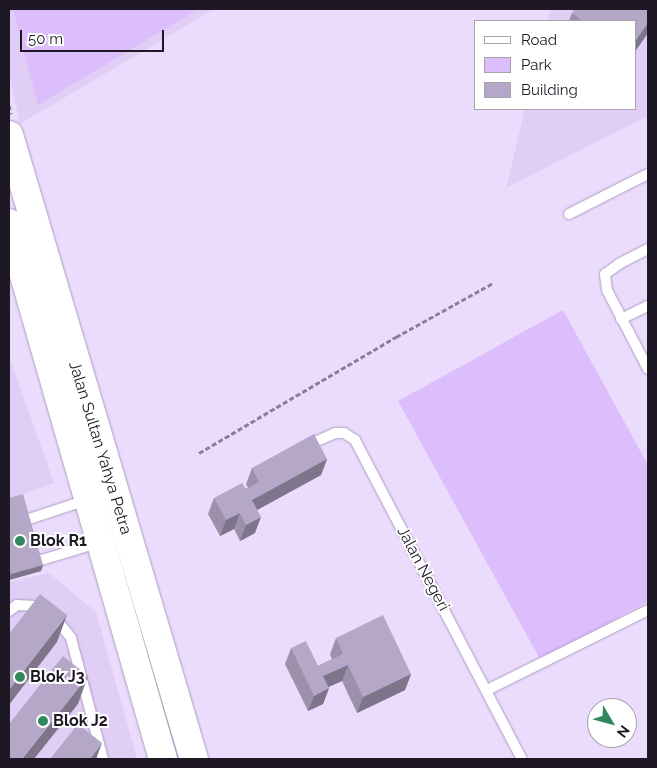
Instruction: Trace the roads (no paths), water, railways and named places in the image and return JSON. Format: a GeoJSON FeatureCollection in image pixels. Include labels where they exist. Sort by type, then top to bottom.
{"type":"FeatureCollection","features":[{"type":"Feature","properties":{"kind":"main road","name":"Jalan Sultan Yahya Petra"},"geometry":{"type":"LineString","coordinates":[[9,135],[194,759]]}},
{"type":"Feature","properties":{"kind":"main road","name":"Jalan Sultan Yahya Petra"},"geometry":{"type":"LineString","coordinates":[[9,224],[163,759]]}},
{"type":"Feature","properties":{"kind":"lane"},"geometry":{"type":"LineString","coordinates":[[569,214],[648,174]]}},
{"type":"Feature","properties":{"kind":"lane"},"geometry":{"type":"LineString","coordinates":[[648,249],[619,264],[606,274],[607,290],[648,370]]}},
{"type":"Feature","properties":{"kind":"lane"},"geometry":{"type":"LineString","coordinates":[[622,320],[648,306]]}},
{"type":"Feature","properties":{"kind":"lane","name":"Jalan Negeri"},"geometry":{"type":"LineString","coordinates":[[292,453],[335,434],[344,433],[355,440],[522,759]]}},
{"type":"Feature","properties":{"kind":"lane"},"geometry":{"type":"LineString","coordinates":[[26,520],[89,499]]}},
{"type":"Feature","properties":{"kind":"lane"},"geometry":{"type":"LineString","coordinates":[[38,561],[102,542]]}},
{"type":"Feature","properties":{"kind":"lane"},"geometry":{"type":"LineString","coordinates":[[9,611],[17,606],[36,606],[53,615],[71,638],[103,759]]}},
{"type":"Feature","properties":{"kind":"lane"},"geometry":{"type":"LineString","coordinates":[[487,690],[648,610]]}},
{"type":"Feature","properties":{"kind":"place","name":"Blok R1"},"geometry":{"type":"Point","coordinates":[20,541]}},
{"type":"Feature","properties":{"kind":"place","name":"Blok J3"},"geometry":{"type":"Point","coordinates":[20,677]}},
{"type":"Feature","properties":{"kind":"place","name":"Blok J2"},"geometry":{"type":"Point","coordinates":[43,721]}}]}
